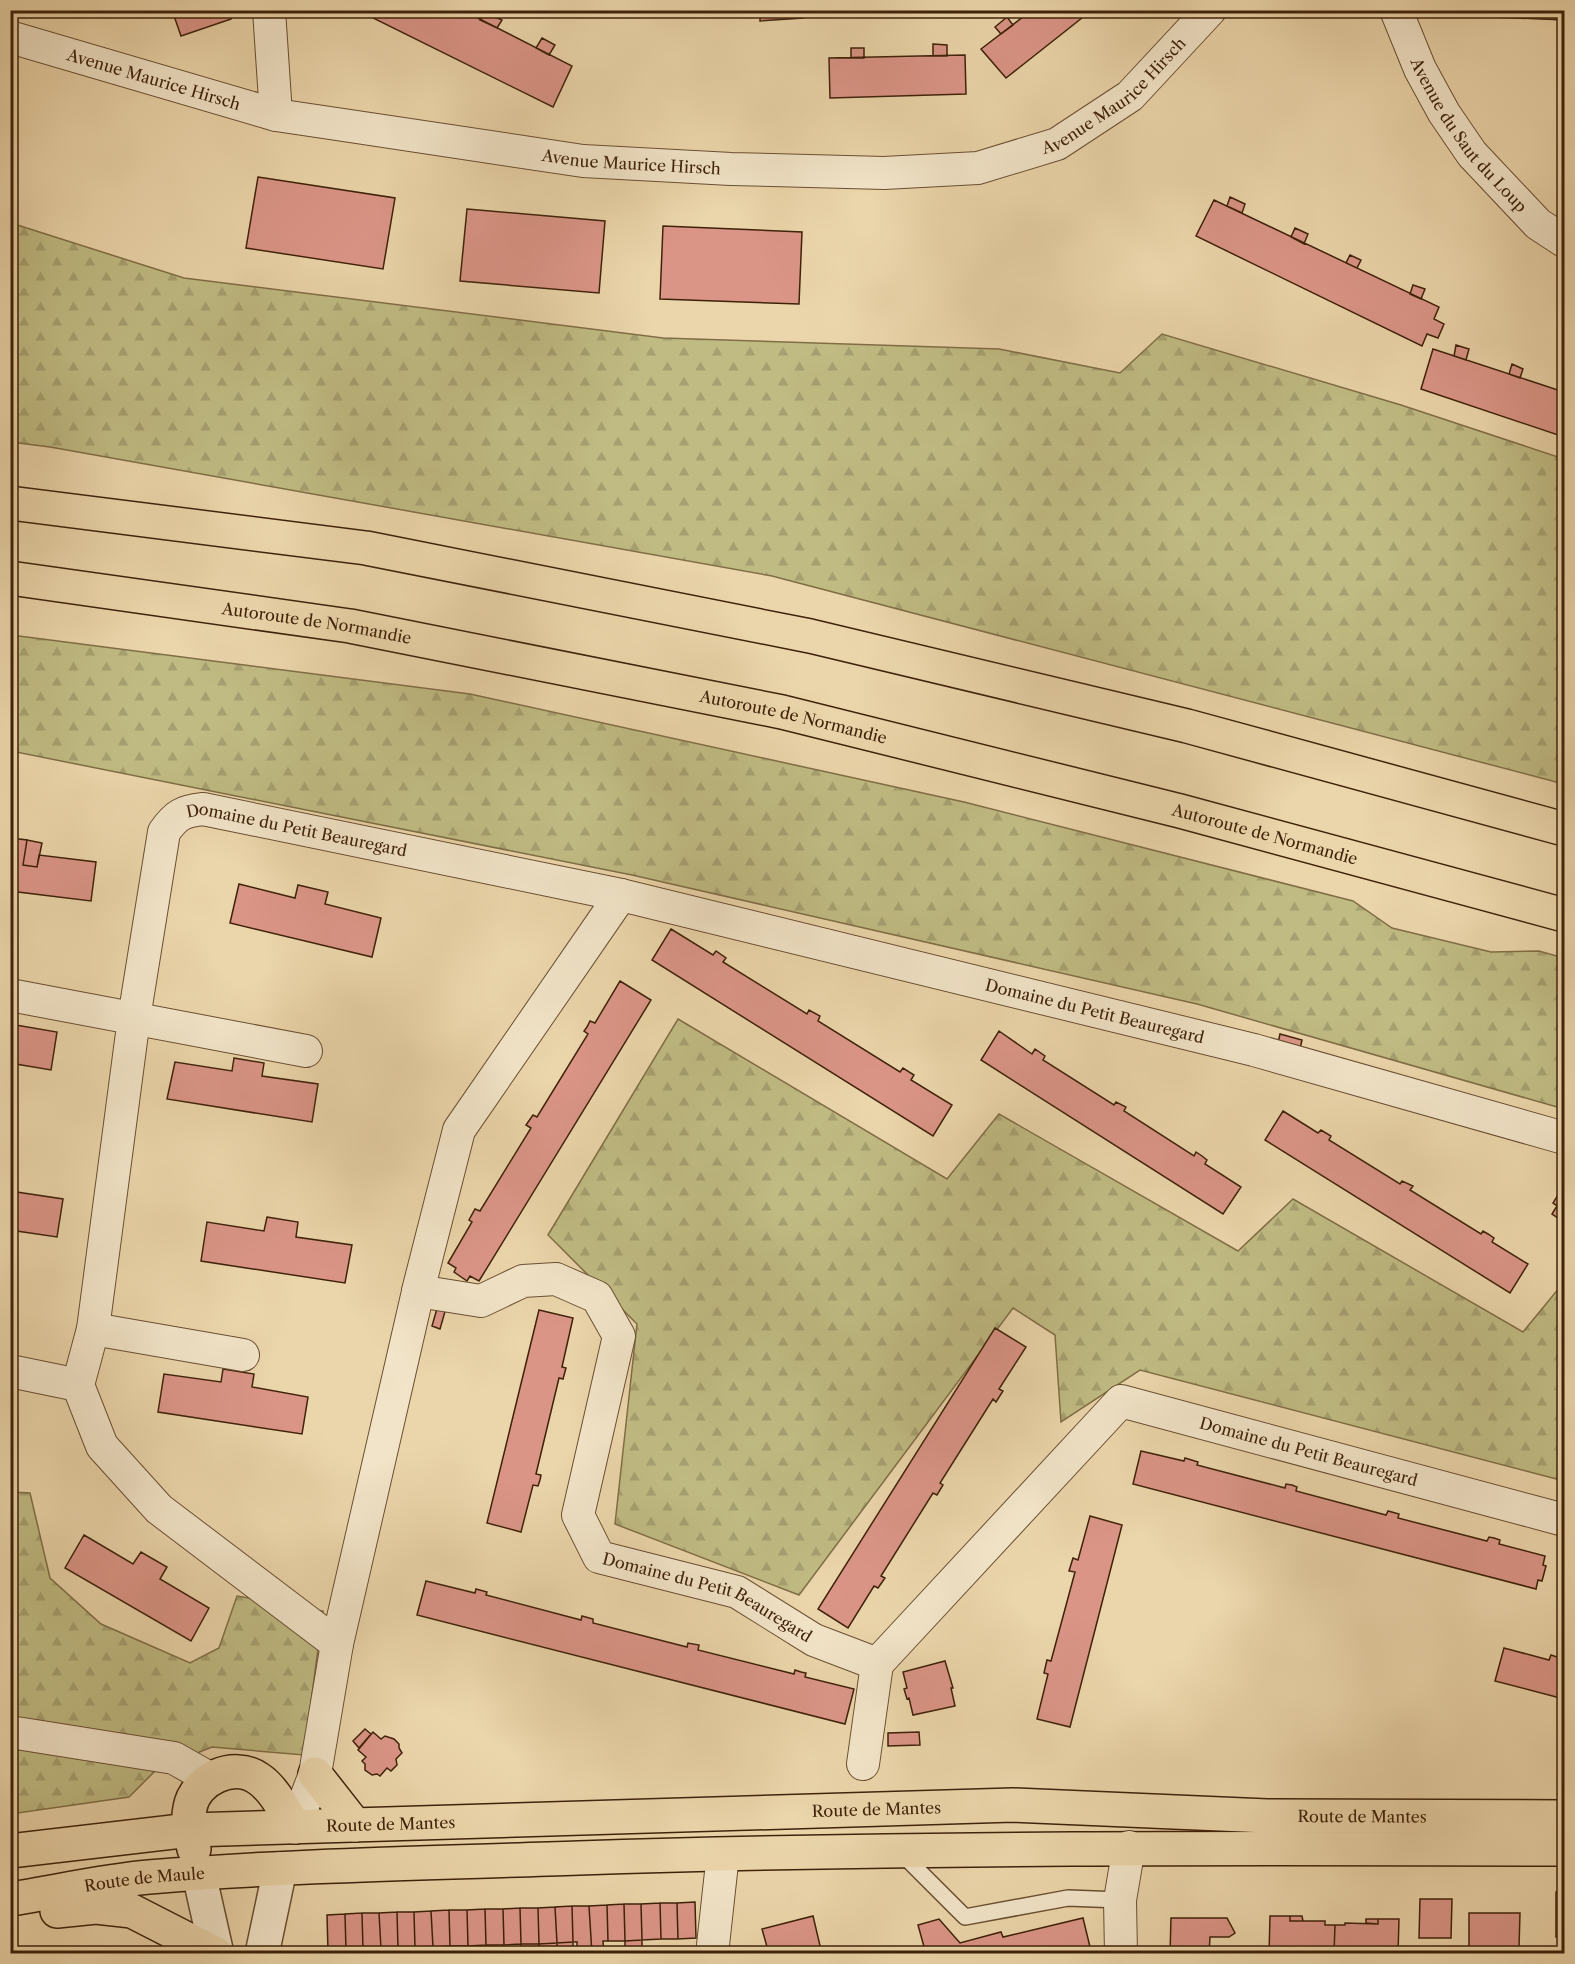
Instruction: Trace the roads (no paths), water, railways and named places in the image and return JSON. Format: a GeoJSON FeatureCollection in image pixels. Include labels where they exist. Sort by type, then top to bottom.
{"type":"FeatureCollection","features":[{"type":"Feature","properties":{"kind":"main road"},"geometry":{"type":"LineString","coordinates":[[10,502],[366,548],[810,636],[1187,726],[1564,829]]}},
{"type":"Feature","properties":{"kind":"main road","name":"Autoroute de Normandie"},"geometry":{"type":"LineString","coordinates":[[10,578],[350,626],[782,712],[1180,811],[1564,915]]}},
{"type":"Feature","properties":{"kind":"main road"},"geometry":{"type":"LineString","coordinates":[[199,1874],[190,1830],[189,1810],[192,1799],[202,1784],[231,1772],[259,1779],[275,1796],[295,1827],[280,1869]]}},
{"type":"Feature","properties":{"kind":"main road"},"geometry":{"type":"LineString","coordinates":[[315,1774],[355,1825]]}},
{"type":"Feature","properties":{"kind":"main road","name":"Route de Mantes"},"geometry":{"type":"LineString","coordinates":[[190,1830],[1012,1805],[1267,1816],[1564,1817]]}},
{"type":"Feature","properties":{"kind":"main road"},"geometry":{"type":"LineString","coordinates":[[10,1851],[190,1830]]}},
{"type":"Feature","properties":{"kind":"main road","name":"Route de Mantes"},"geometry":{"type":"LineString","coordinates":[[280,1869],[897,1850],[1129,1847],[1564,1849]]}},
{"type":"Feature","properties":{"kind":"main road","name":"Route de Maule"},"geometry":{"type":"LineString","coordinates":[[10,1899],[147,1877],[280,1869]]}},
{"type":"Feature","properties":{"kind":"main road"},"geometry":{"type":"LineString","coordinates":[[10,1906],[20,1914],[96,1907],[132,1911],[216,1953]]}},
{"type":"Feature","properties":{"kind":"street"},"geometry":{"type":"LineString","coordinates":[[269,10],[276,115]]}},
{"type":"Feature","properties":{"kind":"street","name":"Avenue Maurice Hirsch"},"geometry":{"type":"LineString","coordinates":[[10,37],[276,115],[583,161],[731,169],[884,173],[978,168],[1056,144],[1130,96],[1210,10]]}},
{"type":"Feature","properties":{"kind":"street","name":"Avenue du Saut du Loup"},"geometry":{"type":"LineString","coordinates":[[1396,10],[1420,69],[1444,113],[1472,154],[1538,224],[1564,241]]}},
{"type":"Feature","properties":{"kind":"street","name":"Domaine du Petit Beauregard"},"geometry":{"type":"LineString","coordinates":[[78,1385],[93,1329],[134,1018],[164,832],[174,818],[189,810],[203,809],[621,895],[1254,1050],[1564,1138]]}},
{"type":"Feature","properties":{"kind":"street"},"geometry":{"type":"LineString","coordinates":[[295,1827],[315,1774],[337,1644],[418,1291],[459,1130],[621,895]]}},
{"type":"Feature","properties":{"kind":"street"},"geometry":{"type":"LineString","coordinates":[[10,995],[306,1051]]}},
{"type":"Feature","properties":{"kind":"street","name":"Domaine du Petit Beauregard"},"geometry":{"type":"LineString","coordinates":[[418,1291],[481,1301],[523,1281],[556,1280],[597,1298],[619,1336],[578,1515],[599,1557],[738,1592],[814,1640],[877,1664],[1122,1401],[1564,1520]]}},
{"type":"Feature","properties":{"kind":"street"},"geometry":{"type":"LineString","coordinates":[[93,1329],[243,1355]]}},
{"type":"Feature","properties":{"kind":"street"},"geometry":{"type":"LineString","coordinates":[[10,1371],[78,1385],[102,1446],[159,1509],[337,1644]]}},
{"type":"Feature","properties":{"kind":"street"},"geometry":{"type":"LineString","coordinates":[[863,1764],[877,1664]]}},
{"type":"Feature","properties":{"kind":"street"},"geometry":{"type":"LineString","coordinates":[[10,1732],[174,1758],[211,1779]]}},
{"type":"Feature","properties":{"kind":"street"},"geometry":{"type":"LineString","coordinates":[[1121,1953],[1120,1900],[1129,1847]]}},
{"type":"Feature","properties":{"kind":"street"},"geometry":{"type":"LineString","coordinates":[[712,1953],[723,1854]]}},
{"type":"Feature","properties":{"kind":"street"},"geometry":{"type":"LineString","coordinates":[[262,1953],[280,1869]]}},
{"type":"Feature","properties":{"kind":"street"},"geometry":{"type":"LineString","coordinates":[[199,1874],[216,1953]]}},
{"type":"Feature","properties":{"kind":"lane"},"geometry":{"type":"LineString","coordinates":[[897,1850],[965,1917],[1068,1898],[1120,1900]]}}]}
